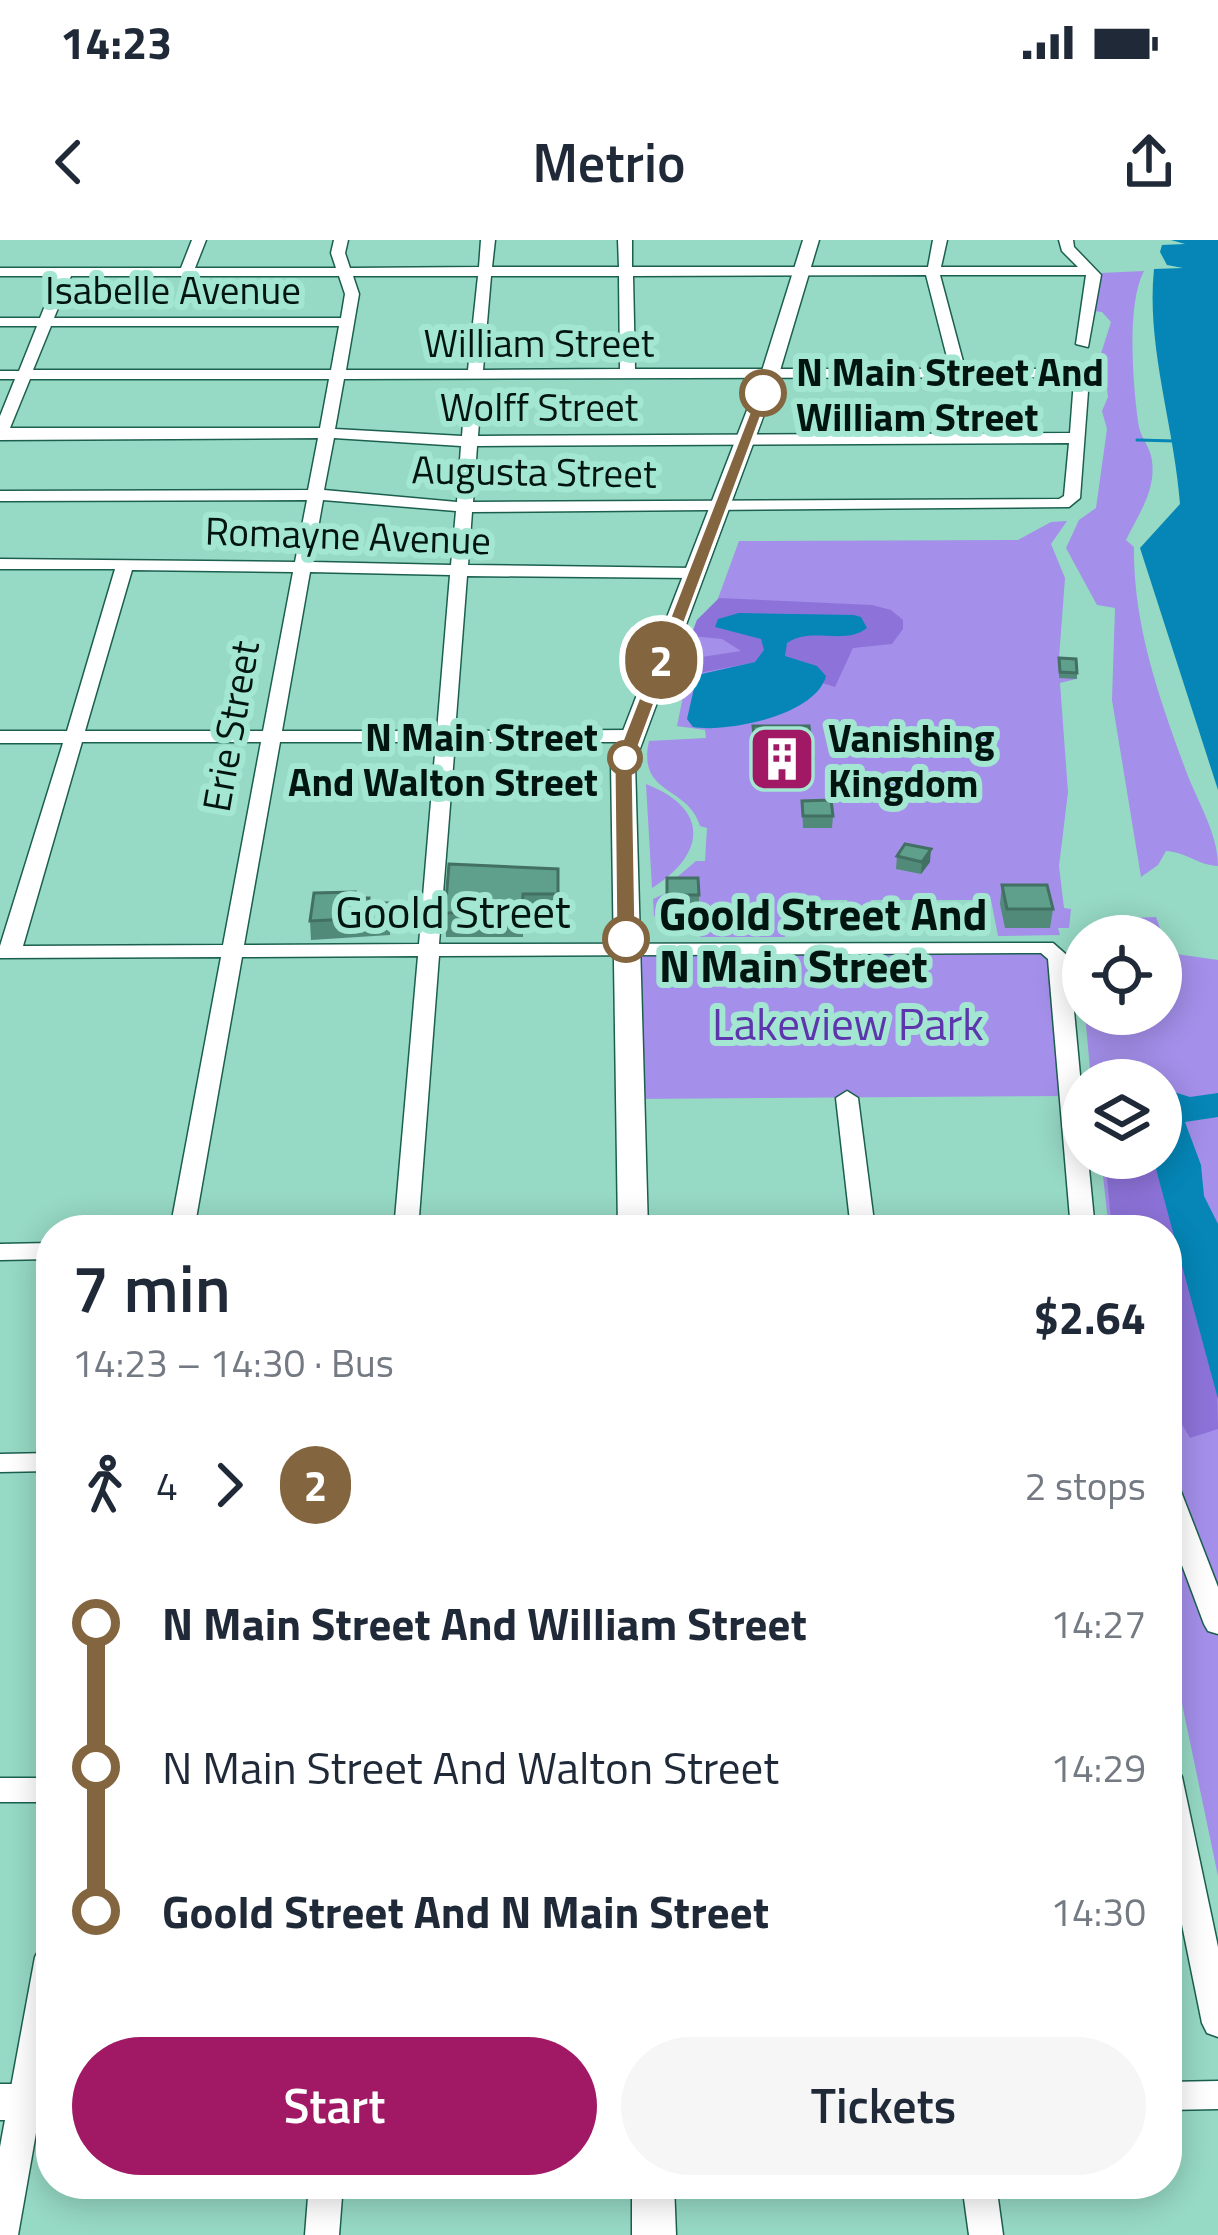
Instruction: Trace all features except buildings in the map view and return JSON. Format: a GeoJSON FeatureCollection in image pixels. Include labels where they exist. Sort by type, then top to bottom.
{"type":"FeatureCollection","features":[{"type":"Feature","properties":{"kind":"main road"},"geometry":{"type":"LineString","coordinates":[[634,1215],[622,775],[632,736],[770,374],[811,240]]}},
{"type":"Feature","properties":{"kind":"main road"},"geometry":{"type":"LineString","coordinates":[[653,2199],[654,2235]]}},
{"type":"Feature","properties":{"kind":"street"},"geometry":{"type":"LineString","coordinates":[[187,272],[199,240]]}},
{"type":"Feature","properties":{"kind":"street","name":"Erie Street"},"geometry":{"type":"LineString","coordinates":[[185,1215],[352,294],[338,253],[341,240]]}},
{"type":"Feature","properties":{"kind":"street"},"geometry":{"type":"LineString","coordinates":[[475,376],[488,240]]}},
{"type":"Feature","properties":{"kind":"street"},"geometry":{"type":"LineString","coordinates":[[625,240],[628,375]]}},
{"type":"Feature","properties":{"kind":"street"},"geometry":{"type":"LineString","coordinates":[[940,240],[934,271],[959,374]]}},
{"type":"Feature","properties":{"kind":"street"},"geometry":{"type":"LineString","coordinates":[[1066,240],[1067,248],[1094,275],[1083,344]]}},
{"type":"Feature","properties":{"kind":"street"},"geometry":{"type":"LineString","coordinates":[[0,272],[1090,271]]}},
{"type":"Feature","properties":{"kind":"street"},"geometry":{"type":"LineString","coordinates":[[0,434],[66,272]]}},
{"type":"Feature","properties":{"kind":"street","name":"Isabelle Avenue"},"geometry":{"type":"LineString","coordinates":[[0,322],[347,322]]}},
{"type":"Feature","properties":{"kind":"street","name":"William Street"},"geometry":{"type":"LineString","coordinates":[[0,375],[1078,375],[1082,378],[1079,438]]}},
{"type":"Feature","properties":{"kind":"street"},"geometry":{"type":"LineString","coordinates":[[407,1215],[472,410]]}},
{"type":"Feature","properties":{"kind":"street","name":"Wolff Street"},"geometry":{"type":"LineString","coordinates":[[0,434],[326,433],[469,440],[1079,438]]}},
{"type":"Feature","properties":{"kind":"street","name":"Augusta Street"},"geometry":{"type":"LineString","coordinates":[[0,496],[315,495],[464,507],[1068,503],[1079,438]]}},
{"type":"Feature","properties":{"kind":"street","name":"Romayne Avenue"},"geometry":{"type":"LineString","coordinates":[[0,564],[303,564],[458,573],[694,572]]}},
{"type":"Feature","properties":{"kind":"street"},"geometry":{"type":"LineString","coordinates":[[5,952],[125,564]]}},
{"type":"Feature","properties":{"kind":"street"},"geometry":{"type":"LineString","coordinates":[[0,737],[632,736]]}},
{"type":"Feature","properties":{"kind":"street","name":"Goold Street"},"geometry":{"type":"LineString","coordinates":[[5,952],[1051,949],[1058,957],[1082,1215]]}},
{"type":"Feature","properties":{"kind":"street"},"geometry":{"type":"LineString","coordinates":[[848,1098],[861,1215]]}},
{"type":"Feature","properties":{"kind":"street"},"geometry":{"type":"LineString","coordinates":[[0,1252],[36,1251]]}},
{"type":"Feature","properties":{"kind":"street"},"geometry":{"type":"LineString","coordinates":[[0,1462],[36,1462]]}},
{"type":"Feature","properties":{"kind":"street"},"geometry":{"type":"LineString","coordinates":[[1182,1529],[1218,1624]]}},
{"type":"Feature","properties":{"kind":"street"},"geometry":{"type":"LineString","coordinates":[[0,1790],[36,1790]]}},
{"type":"Feature","properties":{"kind":"street"},"geometry":{"type":"LineString","coordinates":[[1182,1849],[1218,2023]]}},
{"type":"Feature","properties":{"kind":"street"},"geometry":{"type":"LineString","coordinates":[[1,2235],[36,2041]]}},
{"type":"Feature","properties":{"kind":"street"},"geometry":{"type":"LineString","coordinates":[[1182,2096],[1218,2095]]}},
{"type":"Feature","properties":{"kind":"street"},"geometry":{"type":"LineString","coordinates":[[322,2235],[325,2199]]}},
{"type":"Feature","properties":{"kind":"street"},"geometry":{"type":"LineString","coordinates":[[981,2199],[986,2235]]}},
{"type":"Feature","properties":{"kind":"green space"},"geometry":{"type":"Polygon","coordinates":[[[1144,271],[1135,304],[1133,369],[1139,427],[1153,472],[1145,502],[1126,540],[1134,547],[1138,605],[1157,689],[1211,829],[1218,866],[1166,851],[1158,865],[1141,877],[1112,700],[1115,608],[1097,605],[1066,548],[1079,520],[1096,508],[1107,429],[1102,411],[1108,397],[1106,376],[1098,363],[1111,322],[1102,312],[1093,311],[1101,273],[1144,271]]]}},
{"type":"Feature","properties":{"kind":"green space"},"geometry":{"type":"Polygon","coordinates":[[[1067,521],[1051,544],[1065,578],[1059,658],[1075,665],[1076,679],[1060,683],[1068,792],[1059,866],[1064,908],[1071,909],[1070,915],[1062,915],[1060,935],[998,936],[991,900],[871,900],[871,909],[849,910],[847,900],[782,900],[785,937],[701,937],[654,916],[653,899],[671,891],[669,884],[696,861],[705,861],[707,828],[650,772],[649,741],[706,738],[705,730],[677,726],[689,667],[680,666],[697,620],[716,604],[739,541],[1018,540],[1051,522],[1067,521]]]}},
{"type":"Feature","properties":{"kind":"green space"},"geometry":{"type":"Polygon","coordinates":[[[646,784],[682,806],[693,833],[683,861],[652,888],[646,784]]]}},
{"type":"Feature","properties":{"kind":"green space","name":"Lakeview Park"},"geometry":{"type":"Polygon","coordinates":[[[626,949],[1051,949],[1064,1059],[1062,1096],[631,1099],[626,949]]]}},
{"type":"Feature","properties":{"kind":"green space"},"geometry":{"type":"Polygon","coordinates":[[[1182,955],[1218,960],[1218,1876],[1182,1704],[1182,1215],[1107,1215],[1103,1179],[1182,1179],[1182,1059],[1089,1059],[1087,1035],[1182,1035],[1182,955]]]}},
{"type":"Feature","properties":{"kind":"shaded area"},"geometry":{"type":"Polygon","coordinates":[[[719,598],[872,605],[891,610],[903,620],[903,629],[892,644],[853,648],[835,687],[756,662],[679,677],[682,660],[741,651],[722,639],[691,636],[697,620],[719,598]]]}},
{"type":"Feature","properties":{"kind":"shaded area"},"geometry":{"type":"Polygon","coordinates":[[[1107,1179],[1159,1179],[1169,1215],[1111,1215],[1107,1179]]]}},
{"type":"Feature","properties":{"kind":"shaded area"},"geometry":{"type":"Polygon","coordinates":[[[1182,1263],[1217,1390],[1218,1429],[1190,1438],[1182,1424],[1182,1263]]]}},
{"type":"Feature","properties":{"kind":"water"},"geometry":{"type":"Polygon","coordinates":[[[1171,240],[1218,240],[1218,790],[1140,548],[1180,504],[1153,298],[1154,269],[1183,268],[1167,265],[1160,252],[1162,245],[1185,244],[1171,240]]]}},
{"type":"Feature","properties":{"kind":"water"},"geometry":{"type":"Polygon","coordinates":[[[739,613],[854,615],[867,628],[848,636],[806,636],[787,643],[785,656],[817,666],[826,676],[819,690],[789,711],[748,724],[693,727],[687,719],[697,675],[755,662],[764,650],[761,639],[715,627],[718,619],[739,613]]]}},
{"type":"Feature","properties":{"kind":"water"},"geometry":{"type":"Polygon","coordinates":[[[1218,1093],[1218,1117],[1185,1122],[1201,1165],[1204,1196],[1218,1224],[1218,1399],[1182,1266],[1182,1215],[1168,1215],[1159,1179],[1182,1179],[1182,1094],[1218,1093]]]}},
{"type":"Feature","properties":{"kind":"waterway"},"geometry":{"type":"LineString","coordinates":[[1137,440],[1175,441]]}},
{"type":"Feature","properties":{"kind":"bus line","name":"2"},"geometry":{"type":"LineString","coordinates":[[626,939],[623,762],[763,393]]}},
{"type":"Feature","properties":{"kind":"place","name":"N Main Street And William Street"},"geometry":{"type":"Point","coordinates":[763,393]}},
{"type":"Feature","properties":{"kind":"place","name":"N Main Street And Walton Street"},"geometry":{"type":"Point","coordinates":[625,758]}},
{"type":"Feature","properties":{"kind":"place","name":"Vanishing Kingdom"},"geometry":{"type":"Point","coordinates":[782,759]}},
{"type":"Feature","properties":{"kind":"place","name":"Goold Street And N Main Street"},"geometry":{"type":"Point","coordinates":[626,939]}}]}
